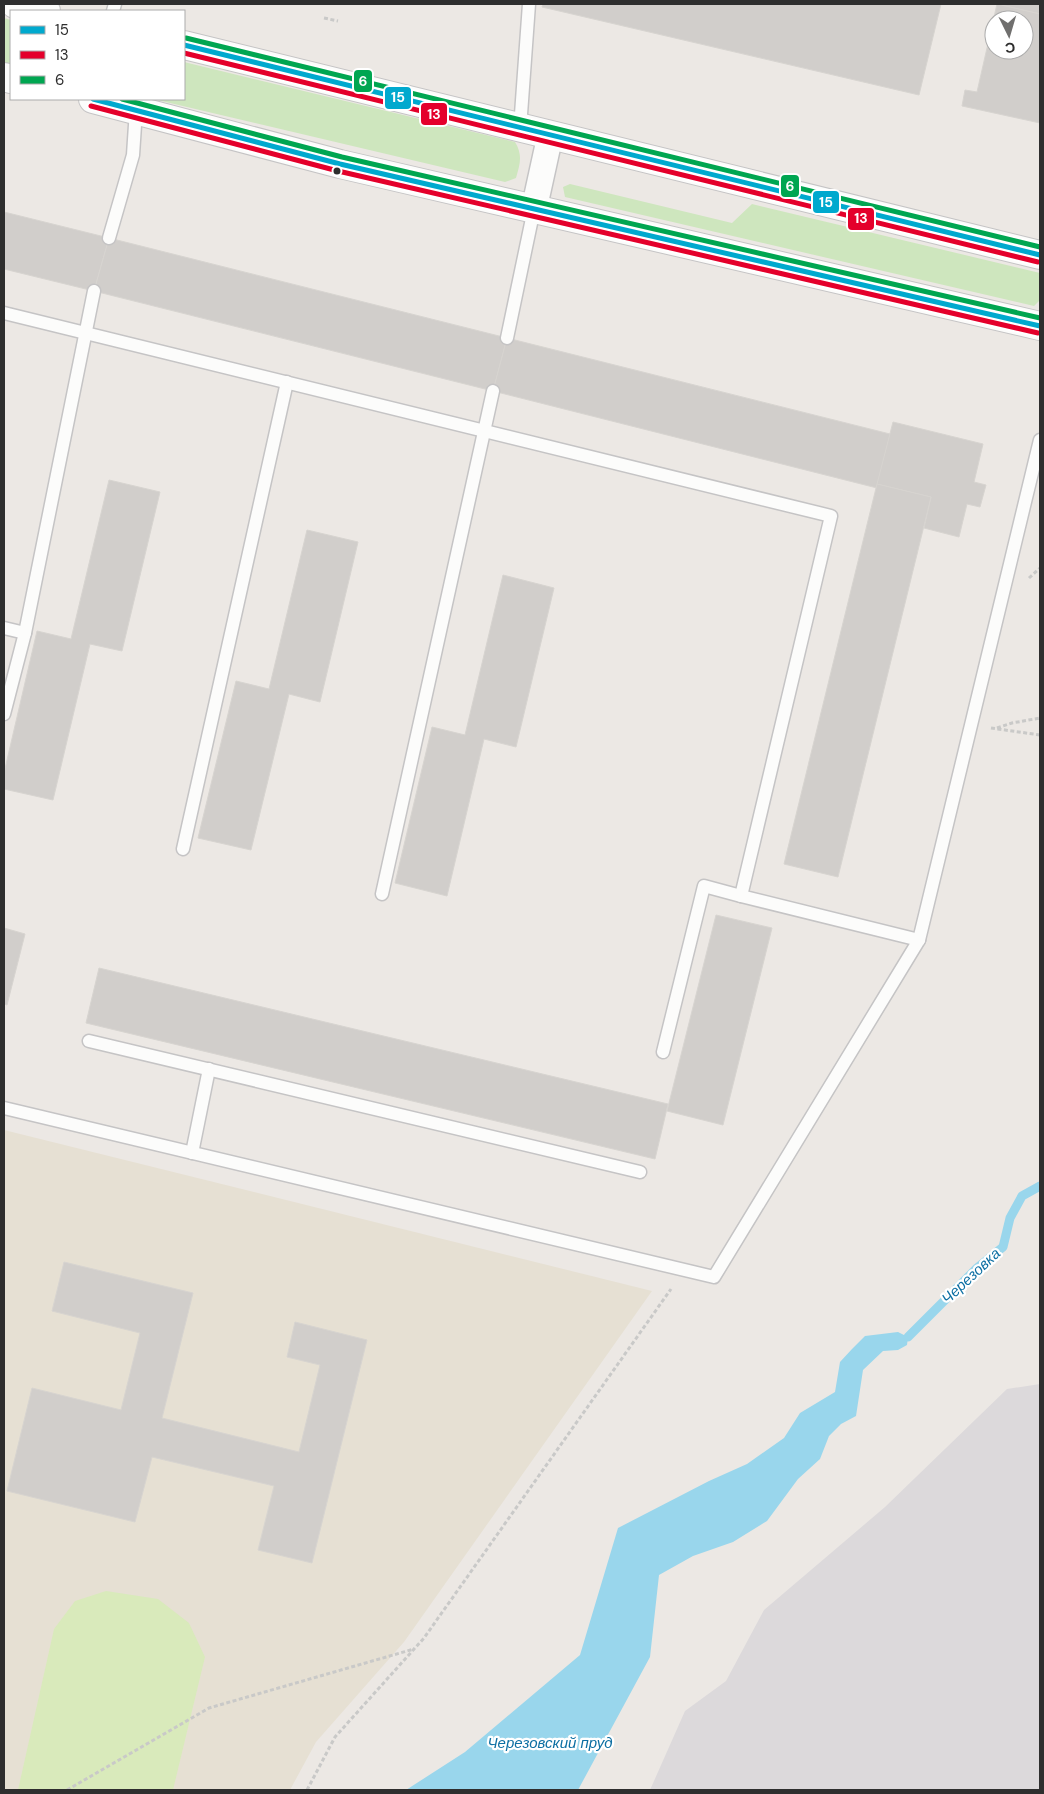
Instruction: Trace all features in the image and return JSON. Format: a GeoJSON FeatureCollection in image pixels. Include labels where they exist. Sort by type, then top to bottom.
{"type":"FeatureCollection","features":[{"type":"Feature","properties":{"kind":"main road"},"geometry":{"type":"LineString","coordinates":[[15,4],[42,10]]}},
{"type":"Feature","properties":{"kind":"main road"},"geometry":{"type":"LineString","coordinates":[[185,46],[1040,255]]}},
{"type":"Feature","properties":{"kind":"main road"},"geometry":{"type":"LineString","coordinates":[[97,100],[340,164],[1040,326]]}},
{"type":"Feature","properties":{"kind":"street"},"geometry":{"type":"LineString","coordinates":[[534,209],[550,136]]}},
{"type":"Feature","properties":{"kind":"lane"},"geometry":{"type":"LineString","coordinates":[[520,128],[529,4]]}},
{"type":"Feature","properties":{"kind":"lane"},"geometry":{"type":"LineString","coordinates":[[109,238],[133,155],[136,110]]}},
{"type":"Feature","properties":{"kind":"lane"},"geometry":{"type":"LineString","coordinates":[[507,338],[534,209]]}},
{"type":"Feature","properties":{"kind":"lane"},"geometry":{"type":"LineString","coordinates":[[4,714],[25,634],[94,292]]}},
{"type":"Feature","properties":{"kind":"lane"},"geometry":{"type":"LineString","coordinates":[[4,313],[482,432],[831,516],[741,896]]}},
{"type":"Feature","properties":{"kind":"lane"},"geometry":{"type":"LineString","coordinates":[[183,849],[287,382]]}},
{"type":"Feature","properties":{"kind":"lane"},"geometry":{"type":"LineString","coordinates":[[382,894],[492,391]]}},
{"type":"Feature","properties":{"kind":"lane"},"geometry":{"type":"LineString","coordinates":[[4,1108],[714,1277],[919,940],[1040,440]]}},
{"type":"Feature","properties":{"kind":"lane"},"geometry":{"type":"LineString","coordinates":[[4,628],[25,634]]}},
{"type":"Feature","properties":{"kind":"lane"},"geometry":{"type":"LineString","coordinates":[[663,1052],[704,886],[919,940]]}},
{"type":"Feature","properties":{"kind":"lane"},"geometry":{"type":"LineString","coordinates":[[89,1041],[640,1172]]}},
{"type":"Feature","properties":{"kind":"lane"},"geometry":{"type":"LineString","coordinates":[[192,1153],[209,1069]]}},
{"type":"Feature","properties":{"kind":"path"},"geometry":{"type":"LineString","coordinates":[[324,18],[338,21]]}},
{"type":"Feature","properties":{"kind":"path"},"geometry":{"type":"LineString","coordinates":[[995,729],[1012,723],[1040,718]]}},
{"type":"Feature","properties":{"kind":"path"},"geometry":{"type":"LineString","coordinates":[[970,724],[1040,735]]}},
{"type":"Feature","properties":{"kind":"path"},"geometry":{"type":"LineString","coordinates":[[307,1790],[336,1737],[424,1638],[684,1270]]}},
{"type":"Feature","properties":{"kind":"path"},"geometry":{"type":"LineString","coordinates":[[67,1790],[209,1708],[414,1649]]}},
{"type":"Feature","properties":{"kind":"shaded area"},"geometry":{"type":"Polygon","coordinates":[[[4,1130],[652,1291],[404,1642],[316,1742],[290,1790],[4,1790],[4,1130]]]}},
{"type":"Feature","properties":{"kind":"shaded area"},"geometry":{"type":"Polygon","coordinates":[[[1040,1384],[1040,1790],[650,1790],[685,1711],[726,1681],[764,1610],[885,1507],[1007,1389],[1040,1384]]]}},
{"type":"Feature","properties":{"kind":"green space"},"geometry":{"type":"Polygon","coordinates":[[[4,18],[10,20],[10,66],[4,64],[4,18]]]}},
{"type":"Feature","properties":{"kind":"green space"},"geometry":{"type":"Polygon","coordinates":[[[185,62],[515,142],[520,155],[520,164],[516,178],[505,182],[157,100],[185,100],[185,62]]]}},
{"type":"Feature","properties":{"kind":"green space"},"geometry":{"type":"Polygon","coordinates":[[[570,184],[732,223],[752,204],[1040,273],[1040,300],[1034,306],[565,197],[563,187],[570,184]]]}},
{"type":"Feature","properties":{"kind":"green space"},"geometry":{"type":"Polygon","coordinates":[[[106,1591],[158,1599],[189,1623],[205,1657],[173,1790],[18,1790],[54,1629],[75,1601],[106,1591]]]}},
{"type":"Feature","properties":{"kind":"water","name":"Черезовский пруд"},"geometry":{"type":"Polygon","coordinates":[[[898,1332],[908,1337],[907,1345],[898,1350],[883,1351],[863,1370],[856,1416],[841,1424],[829,1436],[820,1459],[798,1479],[767,1521],[733,1542],[693,1556],[659,1575],[650,1657],[578,1790],[406,1790],[465,1752],[580,1655],[618,1528],[709,1481],[747,1464],[784,1438],[800,1413],[835,1392],[840,1362],[865,1336],[898,1332]]]}},
{"type":"Feature","properties":{"kind":"building"},"geometry":{"type":"Polygon","coordinates":[[[543,4],[941,4],[919,95],[542,7],[543,4]]]}},
{"type":"Feature","properties":{"kind":"building"},"geometry":{"type":"Polygon","coordinates":[[[997,4],[1040,4],[1040,14],[1034,13],[1034,10],[1023,10],[997,4]]]}},
{"type":"Feature","properties":{"kind":"building"},"geometry":{"type":"Polygon","coordinates":[[[997,4],[1023,10],[996,10],[997,4]]]}},
{"type":"Feature","properties":{"kind":"building"},"geometry":{"type":"Polygon","coordinates":[[[1034,13],[1040,14],[1040,123],[962,106],[965,90],[977,92],[984,60],[1034,60],[1034,13]]]}},
{"type":"Feature","properties":{"kind":"building"},"geometry":{"type":"Polygon","coordinates":[[[4,212],[109,238],[94,291],[4,269],[4,212]]]}},
{"type":"Feature","properties":{"kind":"building"},"geometry":{"type":"Polygon","coordinates":[[[109,238],[507,338],[493,391],[94,291],[109,238]]]}},
{"type":"Feature","properties":{"kind":"building"},"geometry":{"type":"Polygon","coordinates":[[[507,338],[890,434],[877,488],[493,391],[507,338]]]}},
{"type":"Feature","properties":{"kind":"building"},"geometry":{"type":"Polygon","coordinates":[[[893,422],[983,444],[974,482],[986,485],[980,507],[967,504],[959,537],[924,528],[931,497],[877,484],[893,422]]]}},
{"type":"Feature","properties":{"kind":"building"},"geometry":{"type":"Polygon","coordinates":[[[109,480],[160,492],[122,651],[90,644],[53,800],[4,789],[4,773],[37,631],[71,639],[109,480]]]}},
{"type":"Feature","properties":{"kind":"building"},"geometry":{"type":"Polygon","coordinates":[[[877,484],[931,497],[838,877],[784,864],[877,484]]]}},
{"type":"Feature","properties":{"kind":"building"},"geometry":{"type":"Polygon","coordinates":[[[307,530],[358,542],[320,702],[289,694],[251,850],[198,838],[236,681],[269,689],[307,530]]]}},
{"type":"Feature","properties":{"kind":"building"},"geometry":{"type":"Polygon","coordinates":[[[503,575],[554,588],[516,747],[484,739],[447,896],[395,883],[432,727],[465,735],[503,575]]]}},
{"type":"Feature","properties":{"kind":"building"},"geometry":{"type":"Polygon","coordinates":[[[716,915],[772,928],[723,1125],[667,1111],[716,915]]]}},
{"type":"Feature","properties":{"kind":"building"},"geometry":{"type":"Polygon","coordinates":[[[4,928],[25,934],[7,1005],[4,1004],[4,928]]]}},
{"type":"Feature","properties":{"kind":"building"},"geometry":{"type":"Polygon","coordinates":[[[99,968],[668,1104],[655,1159],[86,1023],[99,968]]]}},
{"type":"Feature","properties":{"kind":"building"},"geometry":{"type":"Polygon","coordinates":[[[64,1262],[193,1293],[162,1418],[299,1452],[320,1365],[287,1357],[295,1322],[367,1340],[312,1563],[258,1550],[274,1486],[152,1457],[135,1522],[7,1491],[32,1388],[121,1410],[140,1333],[52,1311],[64,1262]]]}},
{"type":"Feature","properties":{"kind":"waterway","name":"Черезовка"},"geometry":{"type":"LineString","coordinates":[[908,1337],[977,1268],[1003,1247],[1010,1218],[1022,1196],[1040,1186]]}},
{"type":"Feature","properties":{"kind":"transit line","name":"6"},"geometry":{"type":"LineString","coordinates":[[186,38],[1040,247]]}},
{"type":"Feature","properties":{"kind":"transit line","name":"15"},"geometry":{"type":"LineString","coordinates":[[185,45],[1040,255]]}},
{"type":"Feature","properties":{"kind":"transit line","name":"13"},"geometry":{"type":"LineString","coordinates":[[185,53],[1038,262]]}},
{"type":"Feature","properties":{"kind":"transit line","name":"15"},"geometry":{"type":"LineString","coordinates":[[97,100],[340,164],[1040,326]]}},
{"type":"Feature","properties":{"kind":"transit line","name":"6"},"geometry":{"type":"LineString","coordinates":[[126,100],[342,157],[1040,318]]}},
{"type":"Feature","properties":{"kind":"transit line","name":"13"},"geometry":{"type":"LineString","coordinates":[[91,106],[338,171],[1038,333]]}}]}
